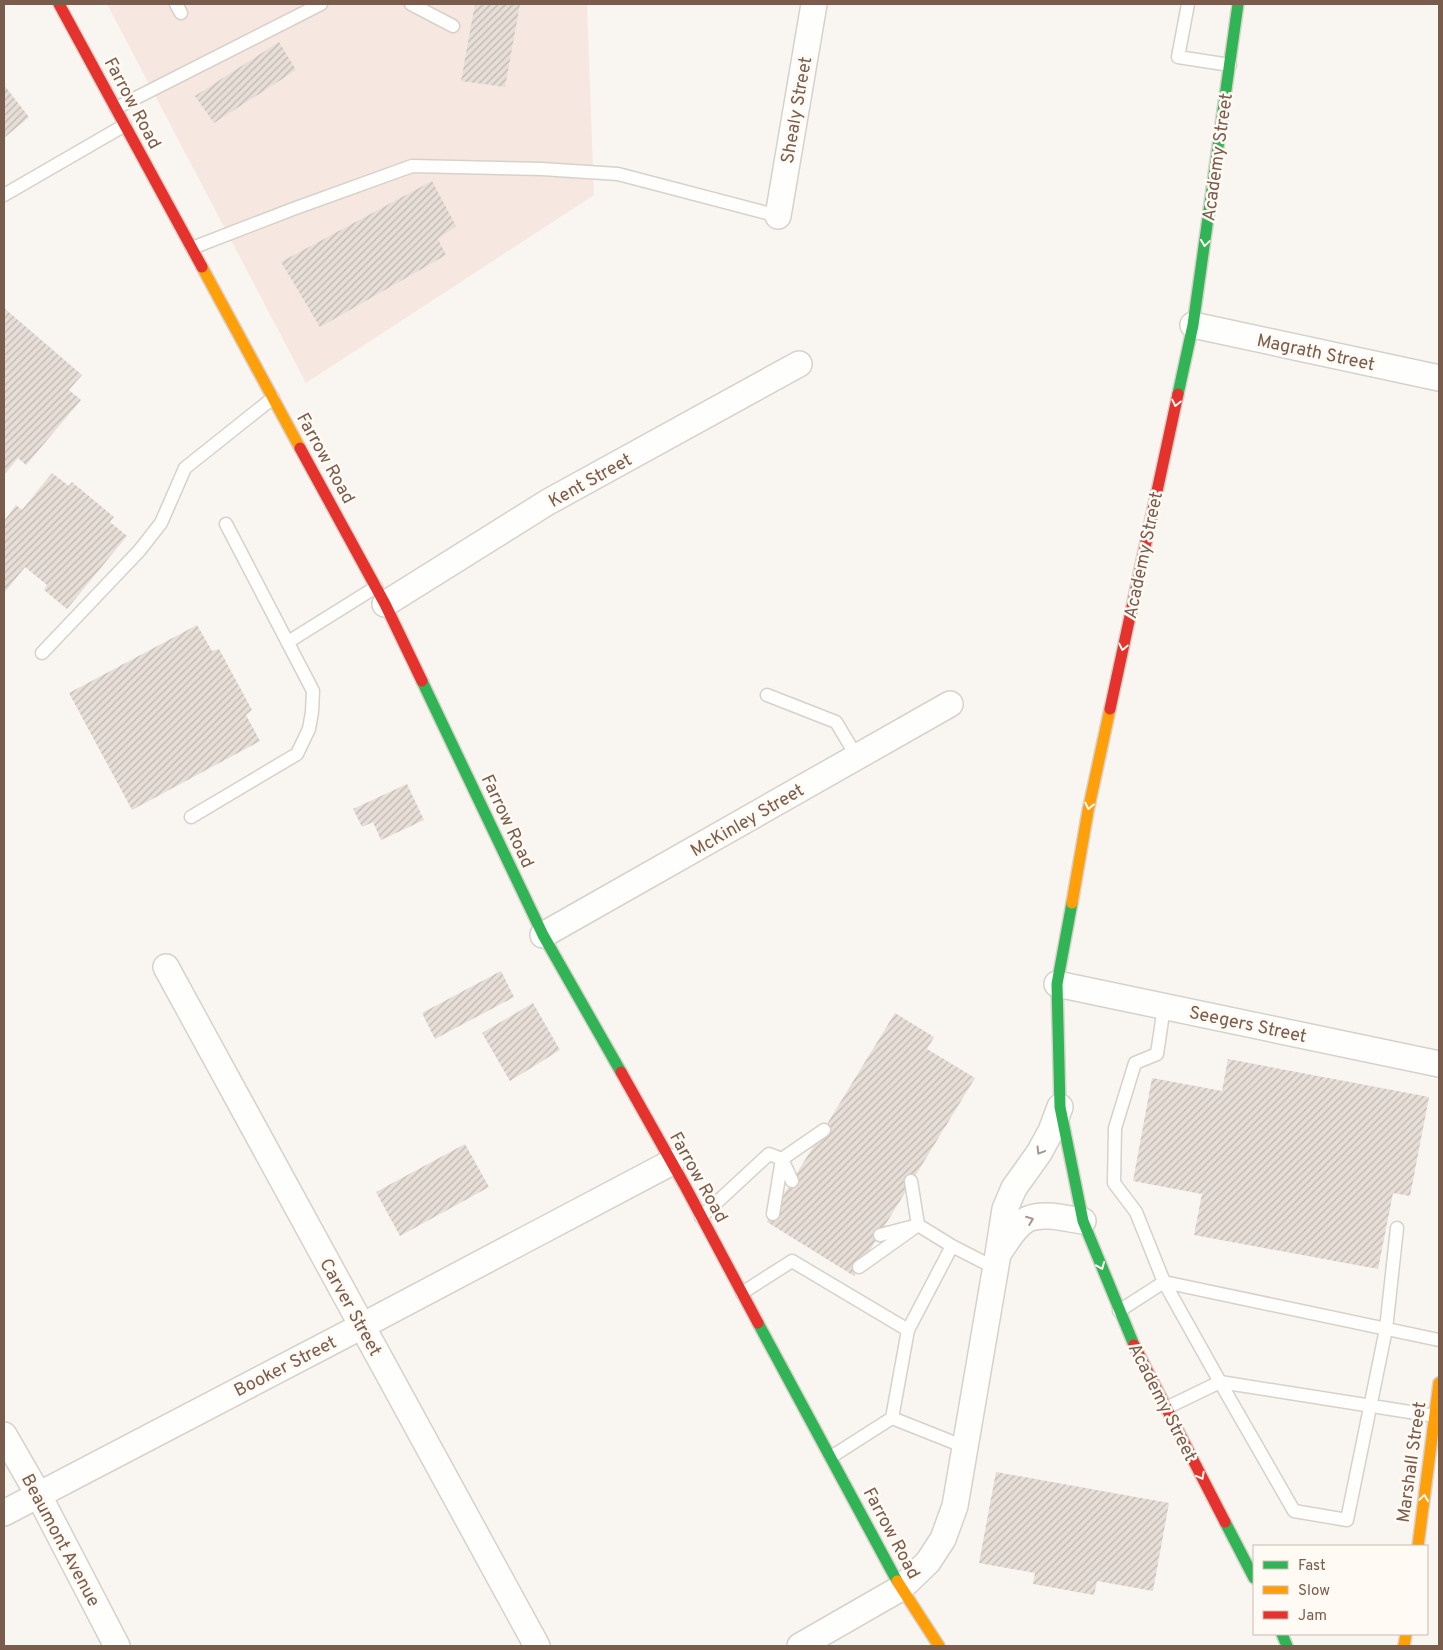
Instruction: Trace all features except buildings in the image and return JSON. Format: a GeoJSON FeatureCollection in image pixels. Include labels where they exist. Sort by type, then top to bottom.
{"type":"FeatureCollection","features":[{"type":"Feature","properties":{"kind":"main road","name":"Farrow Road"},"geometry":{"type":"LineString","coordinates":[[59,4],[381,596],[542,935],[672,1162],[901,1588],[939,1646]]}},
{"type":"Feature","properties":{"kind":"main road","name":"Academy Street"},"geometry":{"type":"LineString","coordinates":[[1238,4],[1193,325],[1090,802],[1057,984],[1060,1107],[1083,1221],[1135,1349],[1253,1576]]}},
{"type":"Feature","properties":{"kind":"main road","name":"Marshall Street"},"geometry":{"type":"LineString","coordinates":[[1418,1545],[1439,1383]]}},
{"type":"Feature","properties":{"kind":"street","name":"Shealy Street"},"geometry":{"type":"LineString","coordinates":[[778,216],[814,4]]}},
{"type":"Feature","properties":{"kind":"street","name":"Magrath Street"},"geometry":{"type":"LineString","coordinates":[[1193,325],[1439,378]]}},
{"type":"Feature","properties":{"kind":"street","name":"Kent Street"},"geometry":{"type":"LineString","coordinates":[[381,596],[799,364]]}},
{"type":"Feature","properties":{"kind":"street","name":"McKinley Street"},"geometry":{"type":"LineString","coordinates":[[542,935],[950,704]]}},
{"type":"Feature","properties":{"kind":"street","name":"Carver Street"},"geometry":{"type":"LineString","coordinates":[[166,967],[538,1646]]}},
{"type":"Feature","properties":{"kind":"street","name":"Seegers Street"},"geometry":{"type":"LineString","coordinates":[[1057,984],[1439,1064]]}},
{"type":"Feature","properties":{"kind":"street","name":"Academy Street"},"geometry":{"type":"LineString","coordinates":[[800,1646],[901,1588],[928,1562],[943,1539],[955,1506],[1005,1209],[1014,1188],[1039,1153],[1051,1131],[1060,1107]]}},
{"type":"Feature","properties":{"kind":"street","name":"Booker Street"},"geometry":{"type":"LineString","coordinates":[[4,1513],[672,1162]]}},
{"type":"Feature","properties":{"kind":"street","name":"Academy Street"},"geometry":{"type":"LineString","coordinates":[[996,1261],[1015,1229],[1028,1219],[1047,1216],[1083,1221]]}},
{"type":"Feature","properties":{"kind":"street","name":"Beaumont Avenue"},"geometry":{"type":"LineString","coordinates":[[4,1434],[38,1494],[117,1646]]}},
{"type":"Feature","properties":{"kind":"lane"},"geometry":{"type":"LineString","coordinates":[[116,108],[321,4]]}},
{"type":"Feature","properties":{"kind":"lane"},"geometry":{"type":"LineString","coordinates":[[411,4],[453,26]]}},
{"type":"Feature","properties":{"kind":"lane"},"geometry":{"type":"LineString","coordinates":[[1188,4],[1178,57],[1230,65]]}},
{"type":"Feature","properties":{"kind":"lane"},"geometry":{"type":"LineString","coordinates":[[4,195],[125,125]]}},
{"type":"Feature","properties":{"kind":"lane"},"geometry":{"type":"LineString","coordinates":[[192,248],[412,166],[542,168],[618,174],[778,216]]}},
{"type":"Feature","properties":{"kind":"lane"},"geometry":{"type":"LineString","coordinates":[[42,653],[139,550],[161,523],[185,468],[273,398]]}},
{"type":"Feature","properties":{"kind":"lane"},"geometry":{"type":"LineString","coordinates":[[191,817],[297,754],[309,729],[312,712],[313,691],[226,524]]}},
{"type":"Feature","properties":{"kind":"lane"},"geometry":{"type":"LineString","coordinates":[[288,642],[381,596]]}},
{"type":"Feature","properties":{"kind":"lane"},"geometry":{"type":"LineString","coordinates":[[767,695],[836,722],[857,757]]}},
{"type":"Feature","properties":{"kind":"lane"},"geometry":{"type":"LineString","coordinates":[[1164,1006],[1157,1054],[1135,1063],[1115,1128],[1114,1183],[1136,1212],[1164,1282],[1294,1511],[1347,1520],[1386,1329],[1397,1228]]}},
{"type":"Feature","properties":{"kind":"lane"},"geometry":{"type":"LineString","coordinates":[[772,1214],[782,1160],[824,1130]]}},
{"type":"Feature","properties":{"kind":"lane"},"geometry":{"type":"LineString","coordinates":[[701,1217],[769,1154],[782,1160],[792,1181]]}},
{"type":"Feature","properties":{"kind":"lane"},"geometry":{"type":"LineString","coordinates":[[912,1181],[918,1225]]}},
{"type":"Feature","properties":{"kind":"lane"},"geometry":{"type":"LineString","coordinates":[[880,1235],[918,1225],[952,1246],[996,1261]]}},
{"type":"Feature","properties":{"kind":"lane"},"geometry":{"type":"LineString","coordinates":[[859,1267],[918,1225]]}},
{"type":"Feature","properties":{"kind":"lane"},"geometry":{"type":"LineString","coordinates":[[831,1457],[892,1418],[908,1330],[952,1246]]}},
{"type":"Feature","properties":{"kind":"lane"},"geometry":{"type":"LineString","coordinates":[[742,1293],[792,1261],[908,1330]]}},
{"type":"Feature","properties":{"kind":"lane"},"geometry":{"type":"LineString","coordinates":[[1119,1311],[1164,1282],[1439,1340]]}},
{"type":"Feature","properties":{"kind":"lane"},"geometry":{"type":"LineString","coordinates":[[1166,1408],[1220,1382],[1435,1416]]}},
{"type":"Feature","properties":{"kind":"lane"},"geometry":{"type":"LineString","coordinates":[[892,1418],[965,1447]]}},
{"type":"Feature","properties":{"kind":"shaded area"},"geometry":{"type":"Polygon","coordinates":[[[107,4],[587,4],[594,195],[306,383],[107,4]]]}},
{"type":"Feature","properties":{"kind":"traffic: fast"},"geometry":{"type":"LineString","coordinates":[[1178,394],[1193,325],[1238,4]]}},
{"type":"Feature","properties":{"kind":"traffic: fast"},"geometry":{"type":"LineString","coordinates":[[422,681],[543,935],[621,1072]]}},
{"type":"Feature","properties":{"kind":"traffic: fast"},"geometry":{"type":"LineString","coordinates":[[1072,903],[1057,984],[1060,1107],[1083,1221],[1134,1345]]}},
{"type":"Feature","properties":{"kind":"traffic: fast"},"geometry":{"type":"LineString","coordinates":[[758,1323],[897,1581]]}},
{"type":"Feature","properties":{"kind":"traffic: fast"},"geometry":{"type":"LineString","coordinates":[[1225,1522],[1253,1576]]}},
{"type":"Feature","properties":{"kind":"traffic: fast"},"geometry":{"type":"LineString","coordinates":[[1282,1635],[1287,1646]]}},
{"type":"Feature","properties":{"kind":"traffic: slow"},"geometry":{"type":"LineString","coordinates":[[202,267],[300,448]]}},
{"type":"Feature","properties":{"kind":"traffic: slow"},"geometry":{"type":"LineString","coordinates":[[1072,903],[1088,811],[1110,709]]}},
{"type":"Feature","properties":{"kind":"traffic: slow"},"geometry":{"type":"LineString","coordinates":[[1418,1545],[1439,1383]]}},
{"type":"Feature","properties":{"kind":"traffic: slow"},"geometry":{"type":"LineString","coordinates":[[897,1581],[939,1646]]}},
{"type":"Feature","properties":{"kind":"traffic: slow"},"geometry":{"type":"LineString","coordinates":[[1404,1646],[1406,1635]]}},
{"type":"Feature","properties":{"kind":"traffic: jam"},"geometry":{"type":"LineString","coordinates":[[59,4],[202,267]]}},
{"type":"Feature","properties":{"kind":"traffic: jam"},"geometry":{"type":"LineString","coordinates":[[1110,709],[1178,394]]}},
{"type":"Feature","properties":{"kind":"traffic: jam"},"geometry":{"type":"LineString","coordinates":[[300,448],[385,604],[422,681]]}},
{"type":"Feature","properties":{"kind":"traffic: jam"},"geometry":{"type":"LineString","coordinates":[[621,1072],[685,1186],[758,1323]]}},
{"type":"Feature","properties":{"kind":"traffic: jam"},"geometry":{"type":"LineString","coordinates":[[1134,1345],[1225,1522]]}}]}
